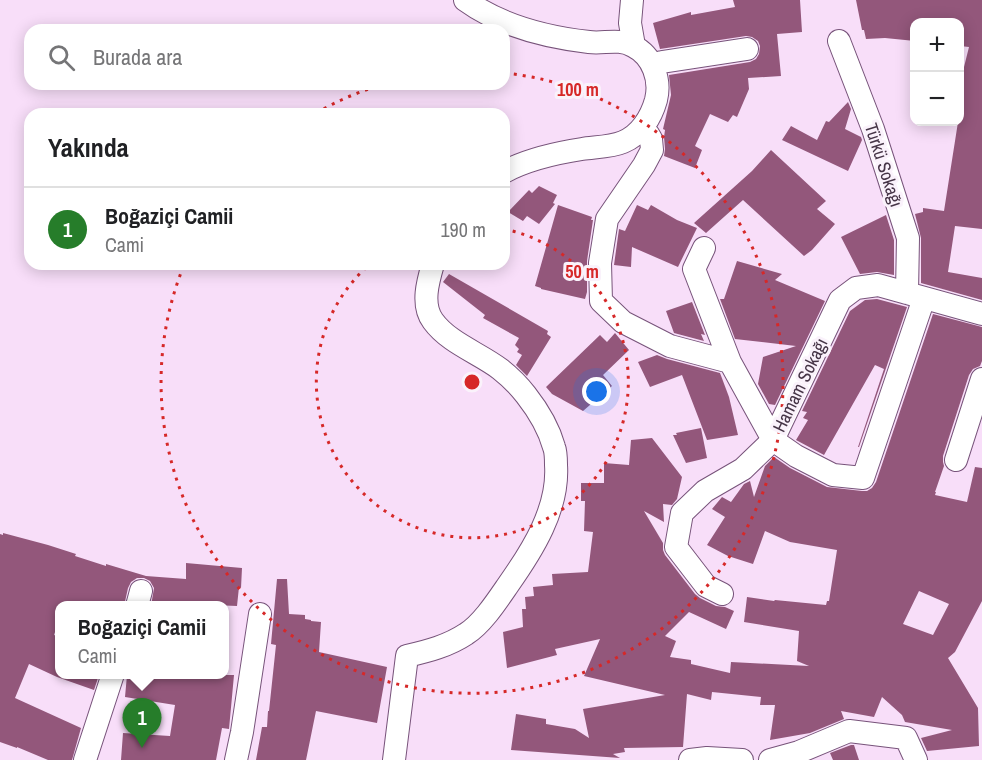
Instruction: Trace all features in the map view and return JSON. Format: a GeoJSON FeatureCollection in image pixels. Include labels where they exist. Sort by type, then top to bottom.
{"type":"FeatureCollection","features":[{"type":"Feature","properties":{"kind":"street"},"geometry":{"type":"LineString","coordinates":[[465,0],[499,19],[526,30],[557,38],[592,42],[621,41],[634,46],[644,53],[656,77],[657,96],[653,111],[640,130],[623,142],[538,158],[510,170]]}},
{"type":"Feature","properties":{"kind":"street"},"geometry":{"type":"LineString","coordinates":[[632,0],[630,23],[634,46]]}},
{"type":"Feature","properties":{"kind":"street","name":"Türkü Sokağı"},"geometry":{"type":"LineString","coordinates":[[773,440],[796,456],[833,474],[863,478],[915,296],[908,238],[873,129],[839,41]]}},
{"type":"Feature","properties":{"kind":"street"},"geometry":{"type":"LineString","coordinates":[[652,65],[747,49]]}},
{"type":"Feature","properties":{"kind":"street"},"geometry":{"type":"LineString","coordinates":[[640,130],[648,134],[652,150],[607,219],[600,263],[601,301],[622,321],[670,346],[730,362]]}},
{"type":"Feature","properties":{"kind":"street"},"geometry":{"type":"LineString","coordinates":[[704,248],[694,269],[730,362],[773,440]]}},
{"type":"Feature","properties":{"kind":"street"},"geometry":{"type":"LineString","coordinates":[[394,760],[407,656],[440,648],[468,633],[490,611],[521,567],[541,532],[552,504],[557,476],[555,448],[543,421],[525,394],[501,370],[445,334],[432,320],[427,301],[428,282],[432,270]]}},
{"type":"Feature","properties":{"kind":"street","name":"Hamam Sokağı"},"geometry":{"type":"LineString","coordinates":[[722,594],[706,586],[676,547],[682,513],[705,491],[743,468],[773,440],[840,300],[856,288],[878,285],[982,314]]}},
{"type":"Feature","properties":{"kind":"street"},"geometry":{"type":"LineString","coordinates":[[956,460],[982,379]]}},
{"type":"Feature","properties":{"kind":"street"},"geometry":{"type":"LineString","coordinates":[[236,760],[260,614]]}},
{"type":"Feature","properties":{"kind":"street"},"geometry":{"type":"LineString","coordinates":[[85,760],[113,679]]}},
{"type":"Feature","properties":{"kind":"street"},"geometry":{"type":"LineString","coordinates":[[770,760],[799,752],[849,730],[906,738],[916,760]]}},
{"type":"Feature","properties":{"kind":"street"},"geometry":{"type":"LineString","coordinates":[[690,760],[742,760]]}},
{"type":"Feature","properties":{"kind":"building"},"geometry":{"type":"Polygon","coordinates":[[[733,0],[800,0],[802,32],[777,34],[781,76],[748,78],[749,89],[737,117],[733,115],[728,122],[710,114],[695,146],[702,150],[695,168],[664,156],[665,130],[663,129],[671,95],[669,75],[750,62],[756,59],[760,46],[758,41],[746,36],[660,49],[653,23],[691,12],[691,15],[735,7],[733,0]]]}},
{"type":"Feature","properties":{"kind":"building"},"geometry":{"type":"Polygon","coordinates":[[[856,0],[982,0],[982,229],[955,226],[948,272],[982,278],[982,300],[921,283],[921,238],[915,214],[923,212],[923,208],[944,211],[957,126],[964,126],[964,67],[969,47],[964,46],[964,18],[910,18],[910,40],[866,39],[864,30],[862,30],[856,0]]]}},
{"type":"Feature","properties":{"kind":"building"},"geometry":{"type":"Polygon","coordinates":[[[848,102],[851,109],[845,129],[861,137],[862,140],[848,171],[782,140],[791,126],[817,140],[826,121],[829,122],[848,102]]]}},
{"type":"Feature","properties":{"kind":"building"},"geometry":{"type":"Polygon","coordinates":[[[771,150],[826,201],[817,209],[835,224],[804,256],[743,200],[706,233],[694,223],[752,171],[771,150]]]}},
{"type":"Feature","properties":{"kind":"building"},"geometry":{"type":"Polygon","coordinates":[[[539,186],[557,195],[553,203],[555,204],[539,224],[527,216],[523,221],[510,213],[510,210],[529,190],[532,193],[539,186]]]}},
{"type":"Feature","properties":{"kind":"building"},"geometry":{"type":"Polygon","coordinates":[[[558,205],[592,217],[591,220],[593,220],[587,261],[585,299],[535,286],[558,205]]]}},
{"type":"Feature","properties":{"kind":"building"},"geometry":{"type":"Polygon","coordinates":[[[637,205],[648,210],[651,205],[697,228],[678,267],[632,247],[631,267],[614,265],[619,229],[625,231],[637,205]]]}},
{"type":"Feature","properties":{"kind":"building"},"geometry":{"type":"Polygon","coordinates":[[[886,215],[894,240],[894,275],[877,272],[860,274],[841,237],[886,215]]]}},
{"type":"Feature","properties":{"kind":"building"},"geometry":{"type":"Polygon","coordinates":[[[737,261],[782,274],[775,280],[825,301],[775,405],[769,404],[758,384],[763,357],[796,346],[735,339],[720,299],[724,299],[737,261]]]}},
{"type":"Feature","properties":{"kind":"building"},"geometry":{"type":"Polygon","coordinates":[[[449,274],[548,331],[547,334],[551,337],[527,376],[516,365],[522,355],[517,352],[519,349],[515,345],[519,338],[483,318],[485,315],[443,282],[449,274]]]}},
{"type":"Feature","properties":{"kind":"building"},"geometry":{"type":"Polygon","coordinates":[[[877,299],[907,307],[859,447],[884,369],[875,365],[824,455],[796,440],[808,420],[803,418],[807,412],[802,411],[850,311],[865,300],[877,299]]]}},
{"type":"Feature","properties":{"kind":"building"},"geometry":{"type":"Polygon","coordinates":[[[692,302],[705,335],[701,334],[704,341],[674,333],[666,311],[692,302]]]}},
{"type":"Feature","properties":{"kind":"building"},"geometry":{"type":"Polygon","coordinates":[[[933,314],[982,327],[982,361],[980,366],[973,369],[969,375],[943,456],[944,466],[935,492],[935,495],[967,502],[975,467],[982,468],[982,601],[955,652],[948,658],[978,708],[979,746],[927,751],[921,738],[952,730],[905,722],[902,715],[882,697],[874,717],[841,711],[844,719],[810,733],[770,740],[775,705],[760,705],[761,697],[712,692],[711,700],[687,694],[683,747],[624,748],[625,752],[613,754],[620,758],[511,750],[516,714],[546,719],[546,724],[575,729],[589,738],[583,709],[665,695],[584,676],[600,639],[555,649],[557,655],[507,668],[503,632],[523,627],[522,609],[526,609],[525,597],[534,596],[533,587],[553,585],[552,574],[588,572],[593,532],[584,531],[585,501],[581,501],[581,483],[604,483],[604,463],[629,465],[631,440],[652,438],[682,477],[677,499],[672,505],[663,504],[664,522],[644,511],[663,543],[665,555],[695,594],[716,606],[734,611],[726,629],[689,612],[665,636],[676,641],[670,657],[691,660],[691,664],[730,673],[731,662],[809,666],[797,661],[799,631],[744,622],[747,597],[826,605],[829,601],[837,550],[790,542],[765,531],[753,564],[728,556],[707,545],[725,517],[712,509],[722,497],[731,502],[744,484],[750,481],[754,497],[765,466],[774,457],[827,487],[867,491],[876,482],[933,314]],[[919,591],[903,624],[933,635],[949,604],[919,591]]]}},
{"type":"Feature","properties":{"kind":"building"},"geometry":{"type":"Polygon","coordinates":[[[615,333],[629,350],[603,375],[612,386],[583,411],[552,394],[546,387],[600,335],[607,342],[615,333]]]}},
{"type":"Feature","properties":{"kind":"building"},"geometry":{"type":"Polygon","coordinates":[[[657,355],[720,373],[729,397],[738,435],[707,440],[682,375],[650,387],[638,362],[657,355]]]}},
{"type":"Feature","properties":{"kind":"building"},"geometry":{"type":"Polygon","coordinates":[[[701,428],[707,458],[686,463],[673,435],[701,428]]]}},
{"type":"Feature","properties":{"kind":"building"},"geometry":{"type":"Polygon","coordinates":[[[3,533],[48,545],[106,566],[106,564],[146,576],[186,579],[186,563],[242,568],[237,606],[229,606],[229,601],[152,601],[154,588],[150,581],[144,578],[137,578],[131,582],[125,601],[55,601],[55,676],[29,664],[15,698],[81,728],[72,760],[48,760],[0,742],[0,534],[3,535],[3,533]]]}},
{"type":"Feature","properties":{"kind":"building"},"geometry":{"type":"Polygon","coordinates":[[[277,579],[287,579],[289,614],[305,615],[305,619],[321,622],[319,652],[387,667],[377,723],[316,711],[306,760],[256,760],[262,727],[267,727],[269,711],[276,645],[271,644],[277,579]]]}},
{"type":"Feature","properties":{"kind":"building"},"geometry":{"type":"Polygon","coordinates":[[[229,675],[234,675],[229,729],[222,728],[216,760],[121,760],[123,733],[170,736],[175,705],[125,697],[127,679],[229,679],[229,675]]]}},
{"type":"Feature","properties":{"kind":"building"},"geometry":{"type":"Polygon","coordinates":[[[63,679],[98,679],[94,690],[63,679]]]}},
{"type":"Feature","properties":{"kind":"building"},"geometry":{"type":"Polygon","coordinates":[[[854,745],[859,760],[833,760],[830,753],[854,745]]]}},
{"type":"Feature","properties":{"kind":"place","name":"Boğaziçi Camii"},"geometry":{"type":"Point","coordinates":[142,748]}}]}
